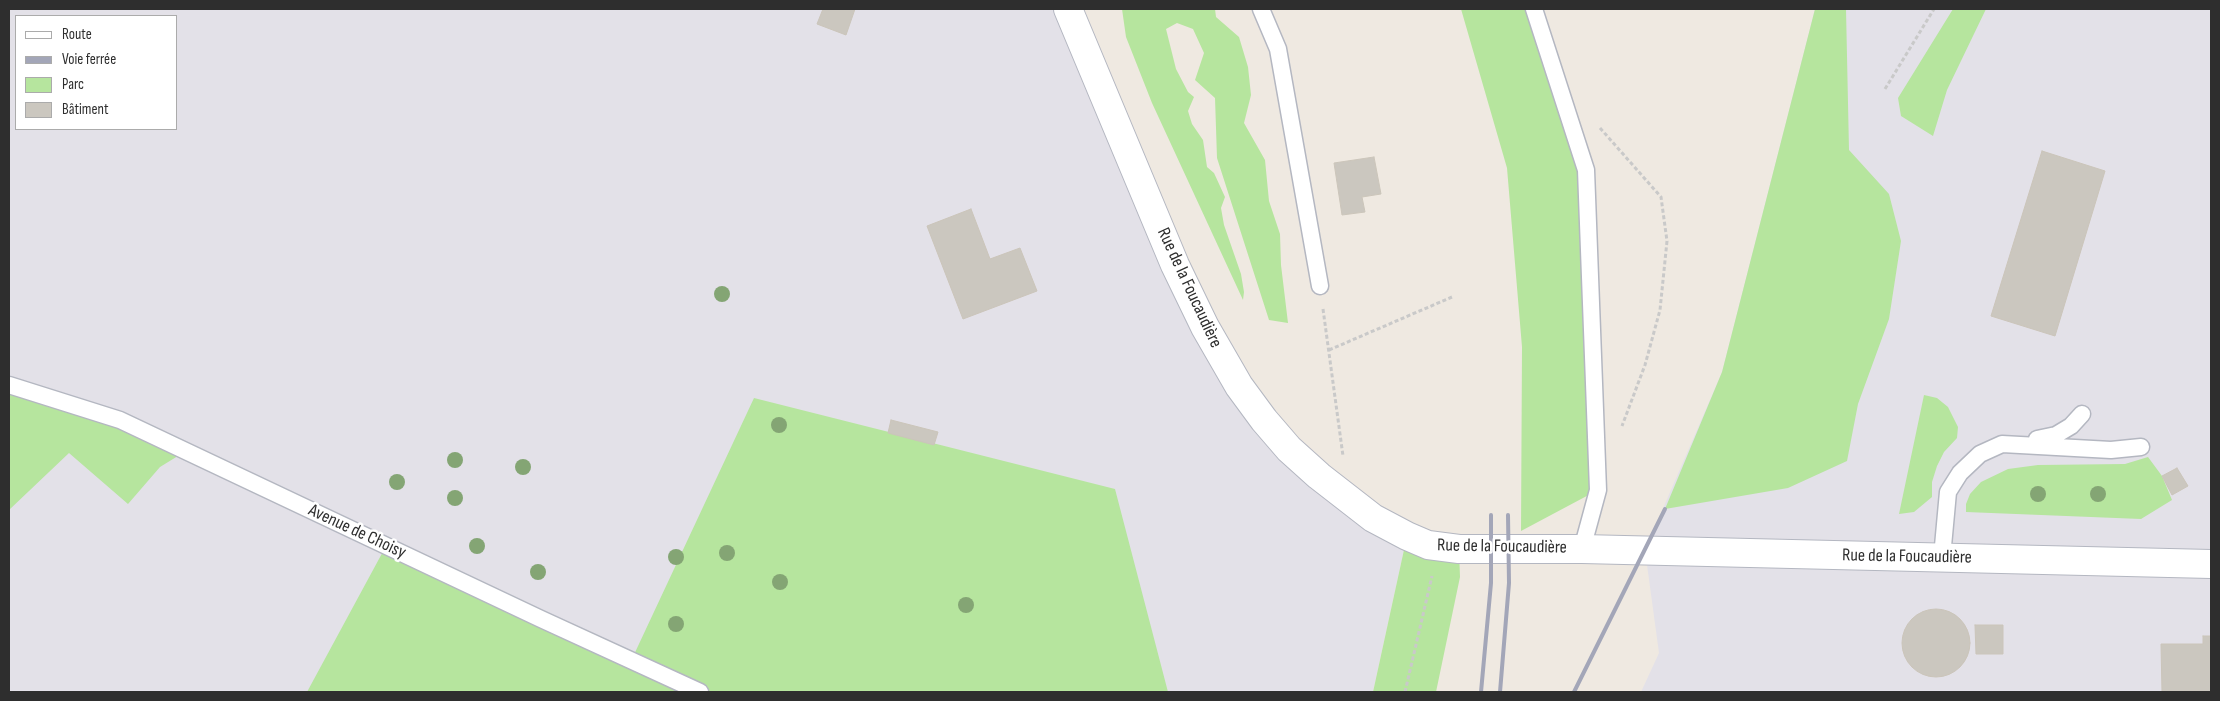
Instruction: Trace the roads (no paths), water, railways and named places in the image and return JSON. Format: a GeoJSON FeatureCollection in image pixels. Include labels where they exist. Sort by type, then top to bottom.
{"type":"FeatureCollection","features":[{"type":"Feature","properties":{"kind":"street","name":"Rue de la Foucaudière"},"geometry":{"type":"LineString","coordinates":[[1068,9],[1176,265],[1205,328],[1240,386],[1264,420],[1289,449],[1348,500],[1373,518],[1406,536],[1428,545],[1459,549],[1582,549],[2211,564]]}},
{"type":"Feature","properties":{"kind":"lane"},"geometry":{"type":"LineString","coordinates":[[1261,9],[1278,49],[1320,286]]}},
{"type":"Feature","properties":{"kind":"lane"},"geometry":{"type":"LineString","coordinates":[[1534,9],[1586,170],[1598,490],[1582,549]]}},
{"type":"Feature","properties":{"kind":"lane","name":"Avenue de Choisy"},"geometry":{"type":"LineString","coordinates":[[9,385],[120,420],[541,620],[700,692]]}},
{"type":"Feature","properties":{"kind":"lane"},"geometry":{"type":"LineString","coordinates":[[1942,557],[1948,492],[1960,473],[1980,454],[2002,444],[2056,435],[2071,426],[2082,414]]}},
{"type":"Feature","properties":{"kind":"lane"},"geometry":{"type":"LineString","coordinates":[[2002,444],[2111,450],[2140,447]]}},
{"type":"Feature","properties":{"kind":"railway"},"geometry":{"type":"LineString","coordinates":[[1574,692],[1665,509]]}},
{"type":"Feature","properties":{"kind":"railway"},"geometry":{"type":"LineString","coordinates":[[1481,692],[1491,583],[1491,515]]}},
{"type":"Feature","properties":{"kind":"railway"},"geometry":{"type":"LineString","coordinates":[[1500,692],[1509,583],[1508,515]]}}]}
